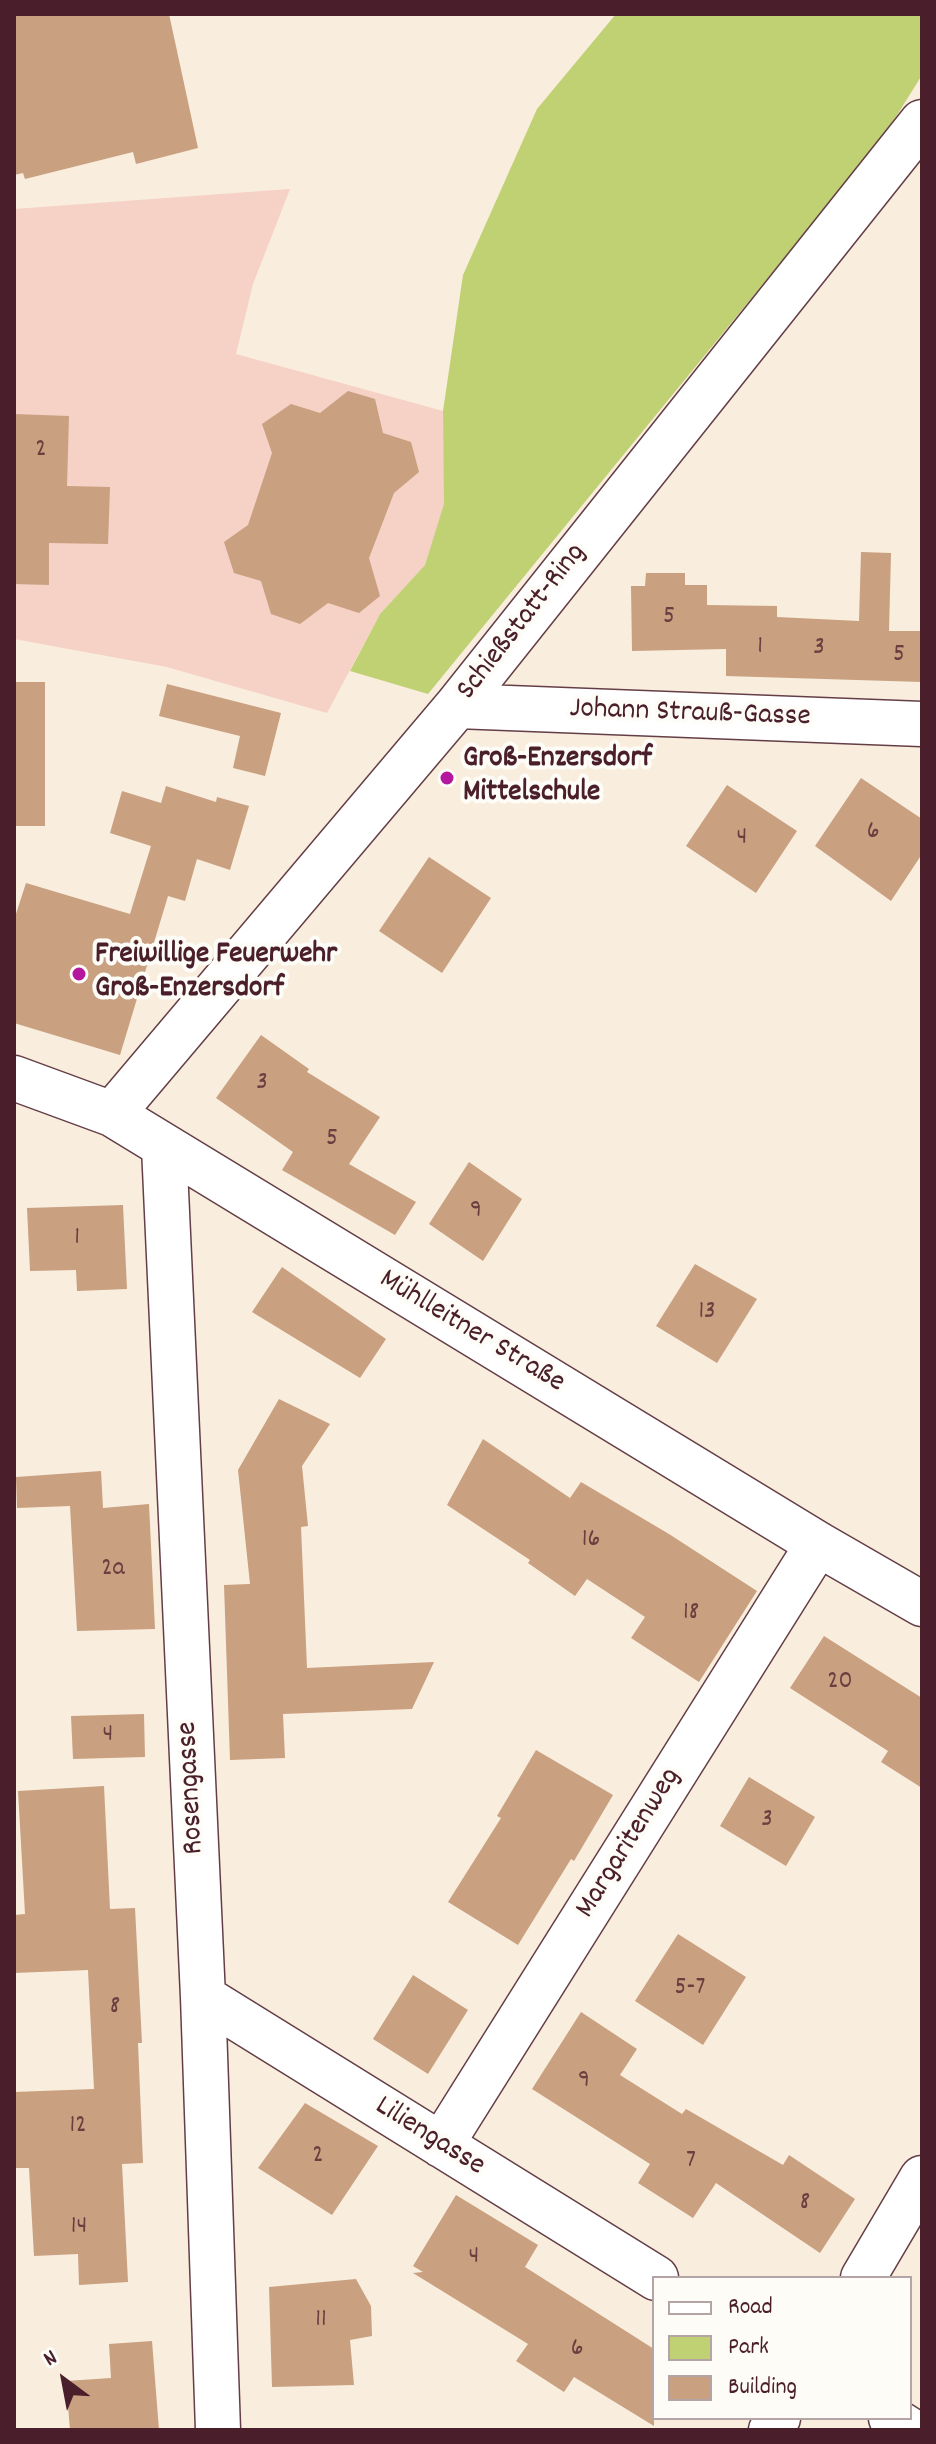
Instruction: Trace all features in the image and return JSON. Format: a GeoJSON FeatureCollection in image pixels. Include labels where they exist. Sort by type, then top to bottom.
{"type":"FeatureCollection","features":[{"type":"Feature","properties":{"kind":"street","name":"Schießstatt-Ring"},"geometry":{"type":"LineString","coordinates":[[112,1114],[457,706],[922,122]]}},
{"type":"Feature","properties":{"kind":"street","name":"Johann Strauß-Gasse"},"geometry":{"type":"LineString","coordinates":[[457,706],[922,724]]}},
{"type":"Feature","properties":{"kind":"street","name":"Mühlleitner Straße"},"geometry":{"type":"LineString","coordinates":[[14,1078],[112,1114],[818,1544],[922,1604]]}},
{"type":"Feature","properties":{"kind":"street","name":"Rosengasse"},"geometry":{"type":"LineString","coordinates":[[164,1147],[203,1997],[218,2430]]}},
{"type":"Feature","properties":{"kind":"street","name":"Margaritenweg"},"geometry":{"type":"LineString","coordinates":[[441,2145],[818,1544]]}},
{"type":"Feature","properties":{"kind":"street","name":"Liliengasse"},"geometry":{"type":"LineString","coordinates":[[203,1997],[653,2276]]}},
{"type":"Feature","properties":{"kind":"street"},"geometry":{"type":"LineString","coordinates":[[864,2276],[922,2178]]}},
{"type":"Feature","properties":{"kind":"shaded area"},"geometry":{"type":"Polygon","coordinates":[[[290,189],[253,284],[236,354],[443,411],[445,504],[425,565],[380,614],[327,713],[167,667],[14,639],[14,209],[290,189]]]}},
{"type":"Feature","properties":{"kind":"green space"},"geometry":{"type":"Polygon","coordinates":[[[616,14],[922,14],[922,75],[884,136],[428,694],[350,671],[380,614],[425,565],[444,504],[443,411],[463,275],[537,109],[616,14]]]}},
{"type":"Feature","properties":{"kind":"building"},"geometry":{"type":"Polygon","coordinates":[[[14,14],[169,14],[198,148],[136,164],[133,152],[25,179],[23,173],[14,175],[14,14]]]}},
{"type":"Feature","properties":{"kind":"building"},"geometry":{"type":"Polygon","coordinates":[[[348,391],[375,399],[383,433],[411,442],[419,472],[394,493],[369,558],[380,596],[359,613],[328,603],[300,624],[271,614],[261,581],[234,573],[224,542],[248,525],[272,453],[262,424],[291,404],[320,413],[348,391]]]}},
{"type":"Feature","properties":{"kind":"building"},"geometry":{"type":"Polygon","coordinates":[[[14,414],[69,416],[67,486],[110,487],[108,544],[49,543],[49,585],[14,584],[14,414]]]}},
{"type":"Feature","properties":{"kind":"building"},"geometry":{"type":"Polygon","coordinates":[[[861,552],[891,553],[889,631],[922,631],[922,682],[726,676],[726,649],[632,651],[631,586],[645,586],[646,573],[685,573],[685,585],[707,585],[707,605],[777,606],[777,617],[859,621],[861,552]]]}},
{"type":"Feature","properties":{"kind":"building"},"geometry":{"type":"Polygon","coordinates":[[[14,682],[45,682],[45,826],[14,826],[14,682]]]}},
{"type":"Feature","properties":{"kind":"building"},"geometry":{"type":"Polygon","coordinates":[[[167,684],[281,713],[265,776],[233,768],[240,736],[159,716],[167,684]]]}},
{"type":"Feature","properties":{"kind":"building"},"geometry":{"type":"Polygon","coordinates":[[[861,778],[922,819],[922,854],[891,901],[815,846],[861,778]]]}},
{"type":"Feature","properties":{"kind":"building"},"geometry":{"type":"Polygon","coordinates":[[[727,785],[797,831],[756,893],[686,846],[727,785]]]}},
{"type":"Feature","properties":{"kind":"building","name":"Freiwillige Feuerwehr Groß-Enzersdorf"},"geometry":{"type":"Polygon","coordinates":[[[166,786],[216,802],[217,797],[249,806],[230,870],[197,859],[185,901],[168,896],[120,1055],[14,1023],[14,920],[26,883],[130,914],[151,846],[110,833],[122,791],[161,803],[166,786]]]}},
{"type":"Feature","properties":{"kind":"building"},"geometry":{"type":"Polygon","coordinates":[[[429,857],[491,898],[442,973],[379,931],[429,857]]]}},
{"type":"Feature","properties":{"kind":"building"},"geometry":{"type":"Polygon","coordinates":[[[261,1035],[309,1069],[307,1072],[380,1117],[349,1164],[416,1202],[395,1235],[282,1170],[293,1152],[216,1098],[261,1035]]]}},
{"type":"Feature","properties":{"kind":"building"},"geometry":{"type":"Polygon","coordinates":[[[469,1162],[522,1199],[483,1261],[429,1224],[469,1162]]]}},
{"type":"Feature","properties":{"kind":"building"},"geometry":{"type":"Polygon","coordinates":[[[123,1205],[127,1289],[77,1291],[76,1270],[30,1271],[27,1208],[123,1205]]]}},
{"type":"Feature","properties":{"kind":"building"},"geometry":{"type":"Polygon","coordinates":[[[695,1264],[757,1299],[717,1363],[656,1326],[695,1264]]]}},
{"type":"Feature","properties":{"kind":"building"},"geometry":{"type":"Polygon","coordinates":[[[282,1267],[386,1339],[360,1378],[252,1312],[282,1267]]]}},
{"type":"Feature","properties":{"kind":"building"},"geometry":{"type":"Polygon","coordinates":[[[279,1399],[330,1424],[302,1466],[308,1526],[301,1527],[307,1668],[434,1662],[412,1709],[283,1714],[285,1758],[230,1760],[224,1585],[250,1584],[238,1470],[279,1399]]]}},
{"type":"Feature","properties":{"kind":"building"},"geometry":{"type":"Polygon","coordinates":[[[483,1439],[570,1498],[581,1482],[757,1591],[699,1682],[631,1638],[645,1617],[587,1579],[575,1596],[528,1563],[530,1560],[447,1505],[483,1439]]]}},
{"type":"Feature","properties":{"kind":"building"},"geometry":{"type":"Polygon","coordinates":[[[101,1471],[103,1508],[149,1504],[155,1629],[77,1631],[70,1506],[17,1508],[16,1477],[101,1471]]]}},
{"type":"Feature","properties":{"kind":"building"},"geometry":{"type":"Polygon","coordinates":[[[824,1636],[922,1698],[922,1788],[881,1762],[888,1751],[790,1688],[824,1636]]]}},
{"type":"Feature","properties":{"kind":"building"},"geometry":{"type":"Polygon","coordinates":[[[144,1714],[145,1757],[73,1759],[71,1716],[144,1714]]]}},
{"type":"Feature","properties":{"kind":"building"},"geometry":{"type":"Polygon","coordinates":[[[536,1750],[613,1795],[518,1945],[448,1902],[501,1818],[497,1816],[536,1750]]]}},
{"type":"Feature","properties":{"kind":"building"},"geometry":{"type":"Polygon","coordinates":[[[749,1777],[815,1817],[786,1866],[720,1826],[749,1777]]]}},
{"type":"Feature","properties":{"kind":"building"},"geometry":{"type":"Polygon","coordinates":[[[104,1786],[110,1909],[135,1908],[142,2043],[138,2043],[143,2163],[122,2164],[128,2282],[79,2285],[78,2254],[34,2256],[29,2168],[14,2168],[14,2092],[94,2089],[88,1970],[14,1973],[14,1915],[25,1914],[18,1791],[104,1786]]]}},
{"type":"Feature","properties":{"kind":"building"},"geometry":{"type":"Polygon","coordinates":[[[678,1934],[746,1977],[703,2045],[635,2001],[678,1934]]]}},
{"type":"Feature","properties":{"kind":"building"},"geometry":{"type":"Polygon","coordinates":[[[413,1975],[468,2010],[428,2074],[373,2039],[413,1975]]]}},
{"type":"Feature","properties":{"kind":"building"},"geometry":{"type":"Polygon","coordinates":[[[581,2012],[637,2049],[620,2075],[682,2114],[686,2109],[783,2165],[789,2155],[855,2199],[820,2253],[716,2183],[693,2218],[638,2183],[650,2164],[532,2089],[581,2012]]]}},
{"type":"Feature","properties":{"kind":"building"},"geometry":{"type":"Polygon","coordinates":[[[305,2103],[378,2146],[332,2215],[258,2168],[305,2103]]]}},
{"type":"Feature","properties":{"kind":"building"},"geometry":{"type":"Polygon","coordinates":[[[456,2195],[538,2245],[525,2267],[652,2348],[654,2426],[574,2377],[564,2392],[516,2361],[528,2344],[413,2273],[423,2272],[413,2266],[456,2195]]]}},
{"type":"Feature","properties":{"kind":"building"},"geometry":{"type":"Polygon","coordinates":[[[356,2279],[371,2306],[372,2336],[350,2340],[354,2385],[272,2387],[269,2287],[356,2279]]]}},
{"type":"Feature","properties":{"kind":"building"},"geometry":{"type":"Polygon","coordinates":[[[152,2341],[159,2430],[70,2430],[66,2381],[111,2378],[109,2344],[152,2341]]]}},
{"type":"Feature","properties":{"kind":"place","name":"Groß-Enzersdorf Mittelschule"},"geometry":{"type":"Point","coordinates":[447,778]}},
{"type":"Feature","properties":{"kind":"place","name":"Freiwillige Feuerwehr Groß-Enzersdorf"},"geometry":{"type":"Point","coordinates":[79,974]}}]}
